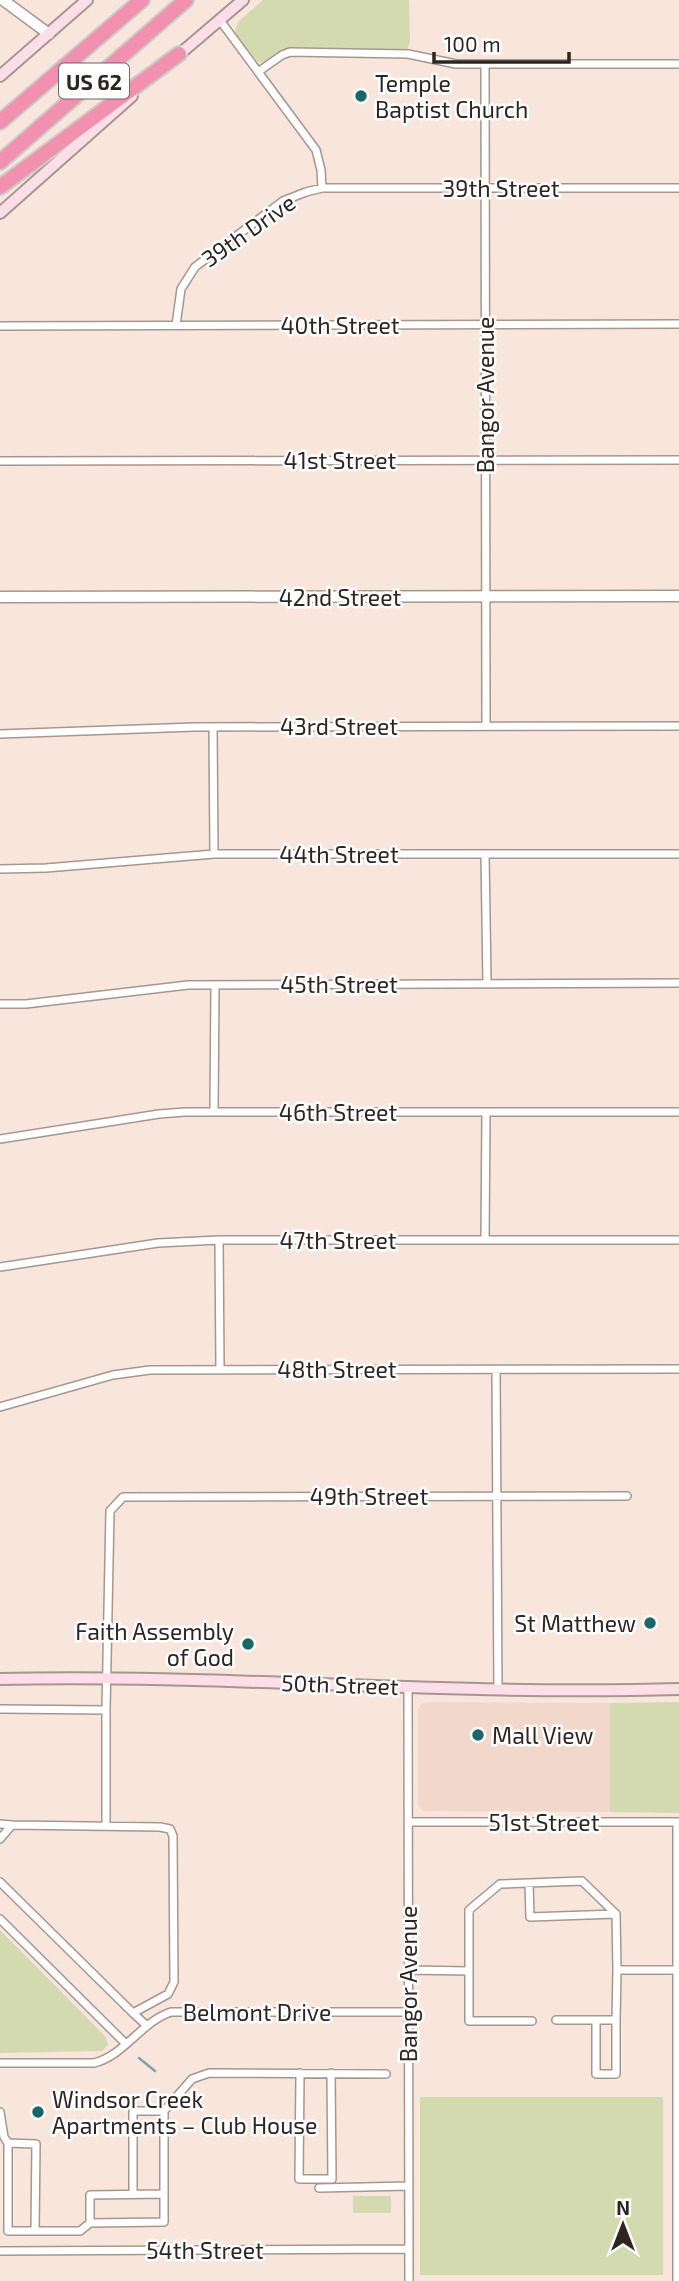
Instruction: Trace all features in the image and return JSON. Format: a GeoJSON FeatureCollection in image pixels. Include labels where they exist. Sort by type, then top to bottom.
{"type":"FeatureCollection","features":[{"type":"Feature","properties":{"kind":"highway"},"geometry":{"type":"LineString","coordinates":[[110,26],[135,0]]}},
{"type":"Feature","properties":{"kind":"highway","name":"US 62"},"geometry":{"type":"LineString","coordinates":[[0,122],[142,0]]}},
{"type":"Feature","properties":{"kind":"highway","name":"US 62"},"geometry":{"type":"LineString","coordinates":[[0,162],[186,0]]}},
{"type":"Feature","properties":{"kind":"highway"},"geometry":{"type":"LineString","coordinates":[[0,187],[179,54]]}},
{"type":"Feature","properties":{"kind":"main road"},"geometry":{"type":"LineString","coordinates":[[0,76],[87,0]]}},
{"type":"Feature","properties":{"kind":"main road"},"geometry":{"type":"LineString","coordinates":[[0,213],[243,0]]}},
{"type":"Feature","properties":{"kind":"main road","name":"50th Street"},"geometry":{"type":"LineString","coordinates":[[0,1679],[192,1679],[498,1690],[679,1689]]}},
{"type":"Feature","properties":{"kind":"street"},"geometry":{"type":"LineString","coordinates":[[9,2],[49,34]]}},
{"type":"Feature","properties":{"kind":"street"},"geometry":{"type":"LineString","coordinates":[[219,19],[316,150],[323,188]]}},
{"type":"Feature","properties":{"kind":"street"},"geometry":{"type":"LineString","coordinates":[[258,72],[290,52],[418,55],[456,64],[679,64]]}},
{"type":"Feature","properties":{"kind":"street","name":"Bangor Avenue"},"geometry":{"type":"LineString","coordinates":[[485,64],[486,726]]}},
{"type":"Feature","properties":{"kind":"street","name":"39th Street"},"geometry":{"type":"LineString","coordinates":[[323,188],[679,188]]}},
{"type":"Feature","properties":{"kind":"street","name":"39th Drive"},"geometry":{"type":"LineString","coordinates":[[176,325],[181,289],[195,267],[283,201],[306,191],[323,188]]}},
{"type":"Feature","properties":{"kind":"street","name":"40th Street"},"geometry":{"type":"LineString","coordinates":[[0,326],[679,324]]}},
{"type":"Feature","properties":{"kind":"street","name":"41st Street"},"geometry":{"type":"LineString","coordinates":[[0,461],[679,460]]}},
{"type":"Feature","properties":{"kind":"street","name":"42nd Street"},"geometry":{"type":"LineString","coordinates":[[0,597],[679,596]]}},
{"type":"Feature","properties":{"kind":"street","name":"43rd Street"},"geometry":{"type":"LineString","coordinates":[[0,734],[213,727],[679,726]]}},
{"type":"Feature","properties":{"kind":"street"},"geometry":{"type":"LineString","coordinates":[[213,727],[214,854]]}},
{"type":"Feature","properties":{"kind":"street","name":"44th Street"},"geometry":{"type":"LineString","coordinates":[[0,869],[46,868],[214,854],[679,854]]}},
{"type":"Feature","properties":{"kind":"street"},"geometry":{"type":"LineString","coordinates":[[485,854],[487,983]]}},
{"type":"Feature","properties":{"kind":"street","name":"45th Street"},"geometry":{"type":"LineString","coordinates":[[0,1004],[26,1004],[152,989],[215,985],[679,983]]}},
{"type":"Feature","properties":{"kind":"street"},"geometry":{"type":"LineString","coordinates":[[214,1111],[215,985]]}},
{"type":"Feature","properties":{"kind":"street","name":"46th Street"},"geometry":{"type":"LineString","coordinates":[[0,1139],[159,1114],[214,1111],[679,1112]]}},
{"type":"Feature","properties":{"kind":"street"},"geometry":{"type":"LineString","coordinates":[[485,1240],[486,1112]]}},
{"type":"Feature","properties":{"kind":"street"},"geometry":{"type":"LineString","coordinates":[[219,1240],[220,1369]]}},
{"type":"Feature","properties":{"kind":"street","name":"47th Street"},"geometry":{"type":"LineString","coordinates":[[0,1268],[158,1243],[219,1240],[679,1240]]}},
{"type":"Feature","properties":{"kind":"street","name":"48th Street"},"geometry":{"type":"LineString","coordinates":[[0,1407],[130,1372],[220,1369],[679,1369]]}},
{"type":"Feature","properties":{"kind":"street"},"geometry":{"type":"LineString","coordinates":[[496,1370],[498,1690]]}},
{"type":"Feature","properties":{"kind":"street","name":"49th Street"},"geometry":{"type":"LineString","coordinates":[[108,1678],[110,1511],[123,1497],[627,1496]]}},
{"type":"Feature","properties":{"kind":"street"},"geometry":{"type":"LineString","coordinates":[[106,1826],[108,1678]]}},
{"type":"Feature","properties":{"kind":"street","name":"Bangor Avenue"},"geometry":{"type":"LineString","coordinates":[[408,1687],[409,2281]]}},
{"type":"Feature","properties":{"kind":"street"},"geometry":{"type":"LineString","coordinates":[[0,1709],[106,1710]]}},
{"type":"Feature","properties":{"kind":"street","name":"51st Street"},"geometry":{"type":"LineString","coordinates":[[408,1822],[678,1822]]}},
{"type":"Feature","properties":{"kind":"street"},"geometry":{"type":"LineString","coordinates":[[677,2281],[678,1822]]}},
{"type":"Feature","properties":{"kind":"street"},"geometry":{"type":"LineString","coordinates":[[0,1824],[160,1826],[170,1829],[173,1836],[173,1988],[168,1994],[133,2013]]}},
{"type":"Feature","properties":{"kind":"street"},"geometry":{"type":"LineString","coordinates":[[0,1839],[12,1825]]}},
{"type":"Feature","properties":{"kind":"street"},"geometry":{"type":"LineString","coordinates":[[532,2021],[469,2021],[469,1910],[500,1884],[582,1881],[616,1914],[616,2074],[596,2074],[596,2020]]}},
{"type":"Feature","properties":{"kind":"street"},"geometry":{"type":"LineString","coordinates":[[0,1882],[146,2025]]}},
{"type":"Feature","properties":{"kind":"street"},"geometry":{"type":"LineString","coordinates":[[529,1883],[530,1917],[616,1914]]}},
{"type":"Feature","properties":{"kind":"street"},"geometry":{"type":"LineString","coordinates":[[0,1919],[125,2043]]}},
{"type":"Feature","properties":{"kind":"street"},"geometry":{"type":"LineString","coordinates":[[408,1970],[469,1971]]}},
{"type":"Feature","properties":{"kind":"street"},"geometry":{"type":"LineString","coordinates":[[617,1970],[677,1970]]}},
{"type":"Feature","properties":{"kind":"street","name":"Belmont Drive"},"geometry":{"type":"LineString","coordinates":[[0,2063],[94,2063],[106,2060],[158,2017],[186,2011],[408,2012]]}},
{"type":"Feature","properties":{"kind":"street"},"geometry":{"type":"LineString","coordinates":[[556,2020],[616,2020]]}},
{"type":"Feature","properties":{"kind":"street"},"geometry":{"type":"LineString","coordinates":[[0,2112],[4,2137],[9,2143],[8,2231],[80,2231],[90,2223],[164,2222],[164,2111],[192,2079],[209,2073],[386,2074]]}},
{"type":"Feature","properties":{"kind":"street"},"geometry":{"type":"LineString","coordinates":[[299,2073],[299,2179],[332,2179],[331,2073]]}},
{"type":"Feature","properties":{"kind":"street"},"geometry":{"type":"LineString","coordinates":[[133,2194],[133,2111],[164,2111]]}},
{"type":"Feature","properties":{"kind":"street"},"geometry":{"type":"LineString","coordinates":[[9,2143],[36,2144],[35,2231]]}},
{"type":"Feature","properties":{"kind":"street"},"geometry":{"type":"LineString","coordinates":[[319,2188],[409,2186]]}},
{"type":"Feature","properties":{"kind":"street"},"geometry":{"type":"LineString","coordinates":[[90,2223],[90,2195],[164,2194]]}},
{"type":"Feature","properties":{"kind":"street","name":"54th Street"},"geometry":{"type":"LineString","coordinates":[[0,2251],[409,2249]]}},
{"type":"Feature","properties":{"kind":"shaded area"},"geometry":{"type":"Polygon","coordinates":[[[422,1703],[610,1703],[610,1812],[422,1811],[418,1804],[418,1710],[422,1703]]]}},
{"type":"Feature","properties":{"kind":"green space"},"geometry":{"type":"Polygon","coordinates":[[[263,0],[409,0],[410,41],[407,51],[295,52],[268,63],[258,62],[235,30],[239,21],[263,0]]]}},
{"type":"Feature","properties":{"kind":"green space"},"geometry":{"type":"Polygon","coordinates":[[[679,1702],[679,1813],[610,1812],[610,1703],[679,1702]]]}},
{"type":"Feature","properties":{"kind":"green space"},"geometry":{"type":"Polygon","coordinates":[[[0,1930],[106,2037],[108,2045],[102,2051],[0,2053],[0,1930]]]}},
{"type":"Feature","properties":{"kind":"green space"},"geometry":{"type":"Polygon","coordinates":[[[420,2097],[663,2097],[663,2275],[420,2275],[420,2097]]]}},
{"type":"Feature","properties":{"kind":"green space"},"geometry":{"type":"Polygon","coordinates":[[[353,2196],[391,2196],[391,2213],[353,2213],[353,2196]]]}},
{"type":"Feature","properties":{"kind":"waterway"},"geometry":{"type":"LineString","coordinates":[[139,2058],[155,2071]]}},
{"type":"Feature","properties":{"kind":"place","name":"Temple Baptist Church"},"geometry":{"type":"Point","coordinates":[361,96]}},
{"type":"Feature","properties":{"kind":"place","name":"St Matthew"},"geometry":{"type":"Point","coordinates":[650,1623]}},
{"type":"Feature","properties":{"kind":"place","name":"Faith Assembly of God"},"geometry":{"type":"Point","coordinates":[248,1644]}},
{"type":"Feature","properties":{"kind":"place","name":"Mall View"},"geometry":{"type":"Point","coordinates":[478,1735]}},
{"type":"Feature","properties":{"kind":"place","name":"Windsor Creek Apartments – Club House"},"geometry":{"type":"Point","coordinates":[38,2112]}}]}
